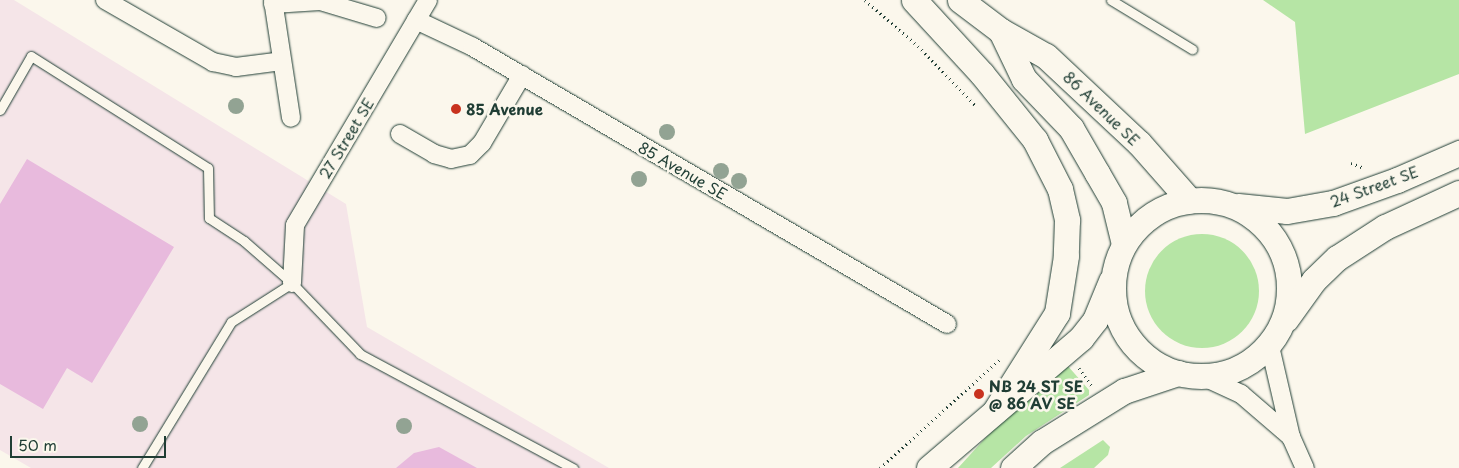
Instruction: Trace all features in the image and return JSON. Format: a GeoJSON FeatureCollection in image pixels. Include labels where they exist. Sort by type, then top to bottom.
{"type":"FeatureCollection","features":[{"type":"Feature","properties":{"kind":"main road"},"geometry":{"type":"LineString","coordinates":[[914,0],[982,74],[1035,140],[1060,189],[1067,220],[1066,256],[1057,313],[995,411]]}},
{"type":"Feature","properties":{"kind":"main road","name":"86 Avenue SE"},"geometry":{"type":"LineString","coordinates":[[960,0],[1001,31],[1046,56],[1139,143],[1190,201]]}},
{"type":"Feature","properties":{"kind":"main road","name":"86 Avenue SE"},"geometry":{"type":"LineString","coordinates":[[1001,31],[1024,80],[1070,128],[1114,203],[1124,244]]}},
{"type":"Feature","properties":{"kind":"main road","name":"24 Street SE"},"geometry":{"type":"LineString","coordinates":[[1228,204],[1288,211],[1333,203],[1397,180],[1459,152]]}},
{"type":"Feature","properties":{"kind":"main road"},"geometry":{"type":"LineString","coordinates":[[1013,468],[1042,442],[1124,391],[1190,374],[1224,373],[1242,366],[1273,337],[1314,280],[1337,258],[1385,227],[1459,194]]}},
{"type":"Feature","properties":{"kind":"main road"},"geometry":{"type":"LineString","coordinates":[[929,468],[1082,338],[1095,320],[1124,244],[1151,215],[1165,207],[1190,201],[1228,204],[1244,211],[1266,228],[1284,258],[1289,288],[1287,305],[1273,337]]}},
{"type":"Feature","properties":{"kind":"main road"},"geometry":{"type":"LineString","coordinates":[[1113,276],[1114,306],[1125,332],[1147,357],[1190,374]]}},
{"type":"Feature","properties":{"kind":"street"},"geometry":{"type":"LineString","coordinates":[[105,0],[213,62],[236,66],[282,61]]}},
{"type":"Feature","properties":{"kind":"street","name":"27 Street SE"},"geometry":{"type":"LineString","coordinates":[[292,283],[294,224],[428,0]]}},
{"type":"Feature","properties":{"kind":"street"},"geometry":{"type":"LineString","coordinates":[[291,118],[273,2],[320,1],[377,18]]}},
{"type":"Feature","properties":{"kind":"street","name":"85 Avenue SE"},"geometry":{"type":"LineString","coordinates":[[416,20],[442,30],[522,75],[947,324]]}},
{"type":"Feature","properties":{"kind":"street"},"geometry":{"type":"LineString","coordinates":[[400,134],[434,154],[451,159],[470,155],[482,143],[522,75]]}},
{"type":"Feature","properties":{"kind":"street"},"geometry":{"type":"LineString","coordinates":[[1273,337],[1291,437],[1305,468]]}},
{"type":"Feature","properties":{"kind":"street"},"geometry":{"type":"LineString","coordinates":[[1190,374],[1241,394],[1291,437]]}},
{"type":"Feature","properties":{"kind":"lane"},"geometry":{"type":"LineString","coordinates":[[1110,0],[1192,49]]}},
{"type":"Feature","properties":{"kind":"lane"},"geometry":{"type":"LineString","coordinates":[[0,110],[31,56],[208,168],[209,218],[244,241],[292,283],[360,354],[573,468]]}},
{"type":"Feature","properties":{"kind":"lane"},"geometry":{"type":"LineString","coordinates":[[142,468],[231,322],[292,283]]}},
{"type":"Feature","properties":{"kind":"path"},"geometry":{"type":"LineString","coordinates":[[865,0],[918,46],[982,112]]}},
{"type":"Feature","properties":{"kind":"path"},"geometry":{"type":"LineString","coordinates":[[880,468],[974,380],[1004,357]]}},
{"type":"Feature","properties":{"kind":"path"},"geometry":{"type":"LineString","coordinates":[[1073,360],[1096,392]]}},
{"type":"Feature","properties":{"kind":"shaded area"},"geometry":{"type":"Polygon","coordinates":[[[0,0],[14,0],[346,204],[367,327],[609,468],[31,468],[0,450],[0,0]]]}},
{"type":"Feature","properties":{"kind":"green space"},"geometry":{"type":"Polygon","coordinates":[[[1263,0],[1459,0],[1459,74],[1305,134],[1295,22],[1263,0]]]}},
{"type":"Feature","properties":{"kind":"green space"},"geometry":{"type":"Polygon","coordinates":[[[1202,234],[1224,239],[1242,251],[1254,269],[1259,291],[1254,313],[1242,331],[1224,343],[1202,348],[1180,343],[1162,331],[1150,313],[1145,291],[1150,269],[1162,251],[1180,239],[1202,234]]]}},
{"type":"Feature","properties":{"kind":"green space"},"geometry":{"type":"Polygon","coordinates":[[[1067,365],[1089,390],[1089,395],[1026,436],[991,468],[958,468],[1000,422],[1067,365]]]}},
{"type":"Feature","properties":{"kind":"green space"},"geometry":{"type":"Polygon","coordinates":[[[1103,440],[1110,447],[1108,455],[1094,468],[1060,468],[1103,440]]]}},
{"type":"Feature","properties":{"kind":"building"},"geometry":{"type":"Polygon","coordinates":[[[27,159],[174,247],[92,383],[67,368],[43,409],[0,384],[0,204],[27,159]]]}},
{"type":"Feature","properties":{"kind":"building"},"geometry":{"type":"Polygon","coordinates":[[[439,447],[477,468],[396,468],[414,453],[439,447]]]}},
{"type":"Feature","properties":{"kind":"place","name":"85 Avenue"},"geometry":{"type":"Point","coordinates":[456,109]}},
{"type":"Feature","properties":{"kind":"place","name":"NB 24 ST SE @ 86 AV SE"},"geometry":{"type":"Point","coordinates":[979,394]}}]}
